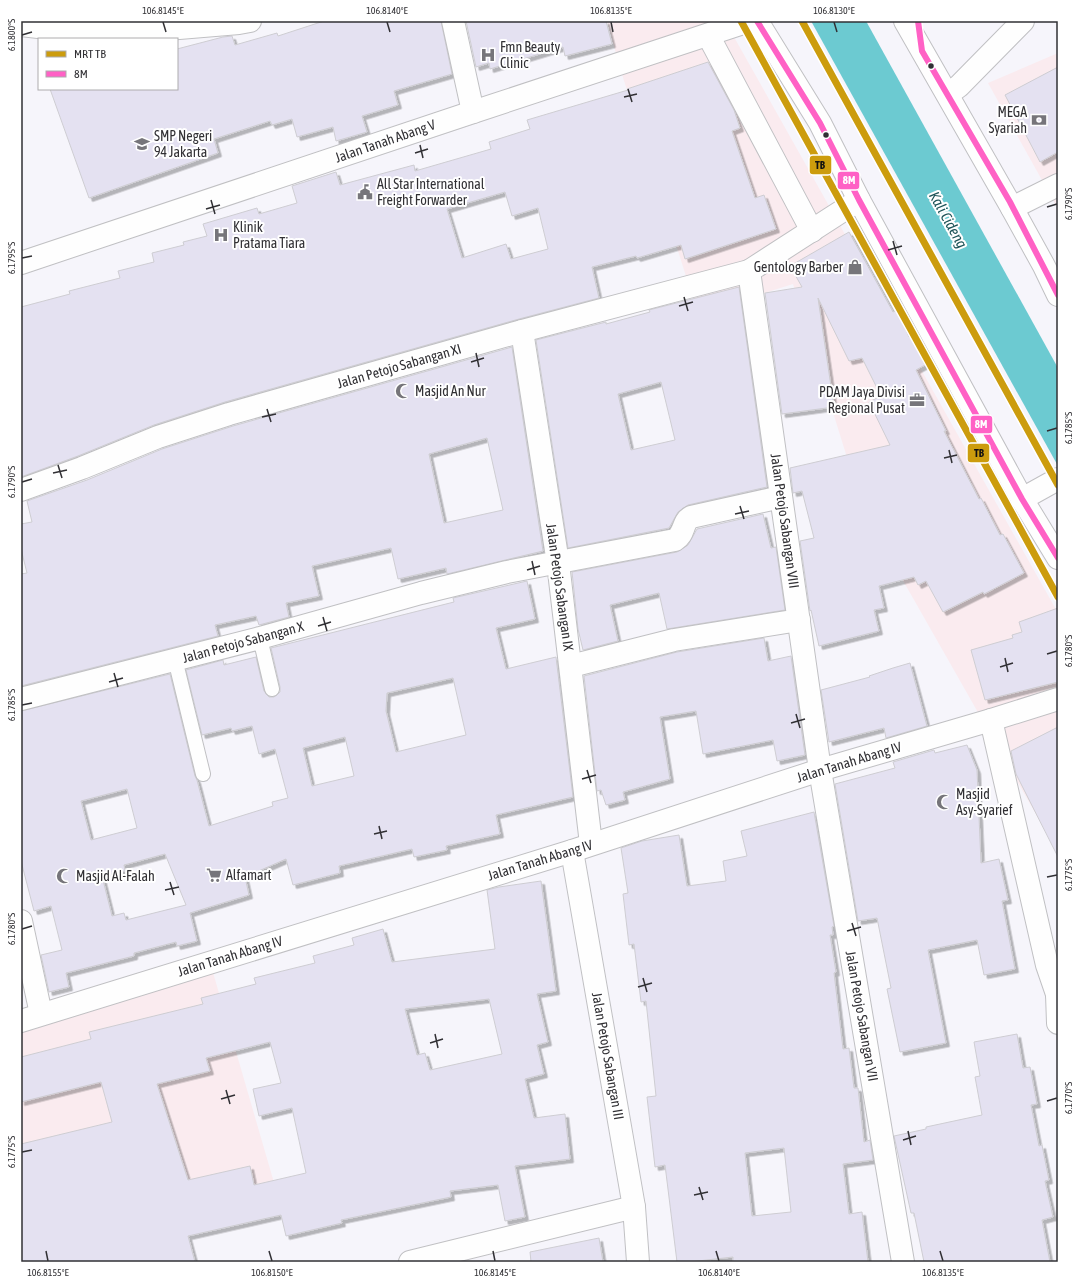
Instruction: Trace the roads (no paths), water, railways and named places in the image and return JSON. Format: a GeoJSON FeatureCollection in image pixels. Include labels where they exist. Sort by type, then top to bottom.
{"type":"FeatureCollection","features":[{"type":"Feature","properties":{"kind":"street"},"geometry":{"type":"LineString","coordinates":[[21,25],[82,32],[131,32],[250,21]]}},
{"type":"Feature","properties":{"kind":"street"},"geometry":{"type":"LineString","coordinates":[[453,21],[473,112]]}},
{"type":"Feature","properties":{"kind":"street","name":"Jalan Tanah Abang V"},"geometry":{"type":"LineString","coordinates":[[21,263],[749,21]]}},
{"type":"Feature","properties":{"kind":"street"},"geometry":{"type":"LineString","coordinates":[[757,21],[820,123],[859,200],[1022,499],[1058,558]]}},
{"type":"Feature","properties":{"kind":"street"},"geometry":{"type":"LineString","coordinates":[[905,21],[1012,208],[1058,294]]}},
{"type":"Feature","properties":{"kind":"street"},"geometry":{"type":"LineString","coordinates":[[918,21],[922,51]]}},
{"type":"Feature","properties":{"kind":"street"},"geometry":{"type":"LineString","coordinates":[[948,94],[959,86],[1023,21]]}},
{"type":"Feature","properties":{"kind":"street"},"geometry":{"type":"LineString","coordinates":[[708,35],[812,231]]}},
{"type":"Feature","properties":{"kind":"street"},"geometry":{"type":"LineString","coordinates":[[1012,208],[1058,185]]}},
{"type":"Feature","properties":{"kind":"street","name":"Jalan Petojo Sabangan XI"},"geometry":{"type":"LineString","coordinates":[[21,490],[82,468],[158,437],[222,416],[522,331],[749,271],[859,200]]}},
{"type":"Feature","properties":{"kind":"street","name":"Jalan Petojo Sabangan VIII"},"geometry":{"type":"LineString","coordinates":[[749,271],[820,770]]}},
{"type":"Feature","properties":{"kind":"street","name":"Jalan Petojo Sabangan IX"},"geometry":{"type":"LineString","coordinates":[[522,331],[558,563],[571,666],[582,847]]}},
{"type":"Feature","properties":{"kind":"street"},"geometry":{"type":"LineString","coordinates":[[1022,499],[1051,482]]}},
{"type":"Feature","properties":{"kind":"street","name":"Jalan Petojo Sabangan X"},"geometry":{"type":"LineString","coordinates":[[21,698],[260,638],[421,593],[507,572],[675,540],[681,535],[687,519],[691,517],[781,497]]}},
{"type":"Feature","properties":{"kind":"street"},"geometry":{"type":"LineString","coordinates":[[571,666],[674,640],[799,620]]}},
{"type":"Feature","properties":{"kind":"street","name":"Jalan Tanah Abang IV"},"geometry":{"type":"LineString","coordinates":[[31,1018],[582,847],[820,770],[1058,699]]}},
{"type":"Feature","properties":{"kind":"street"},"geometry":{"type":"LineString","coordinates":[[991,720],[1047,965],[1057,995],[1058,1023]]}},
{"type":"Feature","properties":{"kind":"street","name":"Jalan Petojo Sabangan VII"},"geometry":{"type":"LineString","coordinates":[[820,770],[903,1262]]}},
{"type":"Feature","properties":{"kind":"street","name":"Jalan Petojo Sabangan III"},"geometry":{"type":"LineString","coordinates":[[582,847],[634,1207],[638,1262]]}},
{"type":"Feature","properties":{"kind":"street"},"geometry":{"type":"LineString","coordinates":[[21,921],[31,1018]]}},
{"type":"Feature","properties":{"kind":"street"},"geometry":{"type":"LineString","coordinates":[[410,1262],[634,1207]]}},
{"type":"Feature","properties":{"kind":"lane"},"geometry":{"type":"LineString","coordinates":[[260,638],[272,689]]}},
{"type":"Feature","properties":{"kind":"lane"},"geometry":{"type":"LineString","coordinates":[[174,660],[203,774]]}},
{"type":"Feature","properties":{"kind":"water","name":"Kali Cideng"},"geometry":{"type":"Polygon","coordinates":[[[811,21],[866,21],[1058,368],[1058,466],[811,21]]]}},
{"type":"Feature","properties":{"kind":"metro line","name":"TB"},"geometry":{"type":"LineString","coordinates":[[741,21],[1058,597]]}},
{"type":"Feature","properties":{"kind":"metro line","name":"TB"},"geometry":{"type":"LineString","coordinates":[[802,21],[1058,485]]}},
{"type":"Feature","properties":{"kind":"place","name":"Fmn Beauty Clinic"},"geometry":{"type":"Point","coordinates":[488,55]}},
{"type":"Feature","properties":{"kind":"place","name":"MEGA Syariah"},"geometry":{"type":"Point","coordinates":[1039,120]}},
{"type":"Feature","properties":{"kind":"place","name":"SMP Negeri 94 Jakarta"},"geometry":{"type":"Point","coordinates":[142,144]}},
{"type":"Feature","properties":{"kind":"place","name":"All Star International Freight Forwarder"},"geometry":{"type":"Point","coordinates":[365,192]}},
{"type":"Feature","properties":{"kind":"place","name":"Klinik Pratama Tiara"},"geometry":{"type":"Point","coordinates":[221,235]}},
{"type":"Feature","properties":{"kind":"place","name":"Gentology Barber"},"geometry":{"type":"Point","coordinates":[855,267]}},
{"type":"Feature","properties":{"kind":"place","name":"Masjid An Nur"},"geometry":{"type":"Point","coordinates":[403,391]}},
{"type":"Feature","properties":{"kind":"place","name":"PDAM Jaya Divisi Regional Pusat"},"geometry":{"type":"Point","coordinates":[917,400]}},
{"type":"Feature","properties":{"kind":"place","name":"Masjid Asy-Syarief"},"geometry":{"type":"Point","coordinates":[944,802]}},
{"type":"Feature","properties":{"kind":"place","name":"Alfamart"},"geometry":{"type":"Point","coordinates":[214,875]}},
{"type":"Feature","properties":{"kind":"place","name":"Masjid Al-Falah"},"geometry":{"type":"Point","coordinates":[64,876]}}]}
